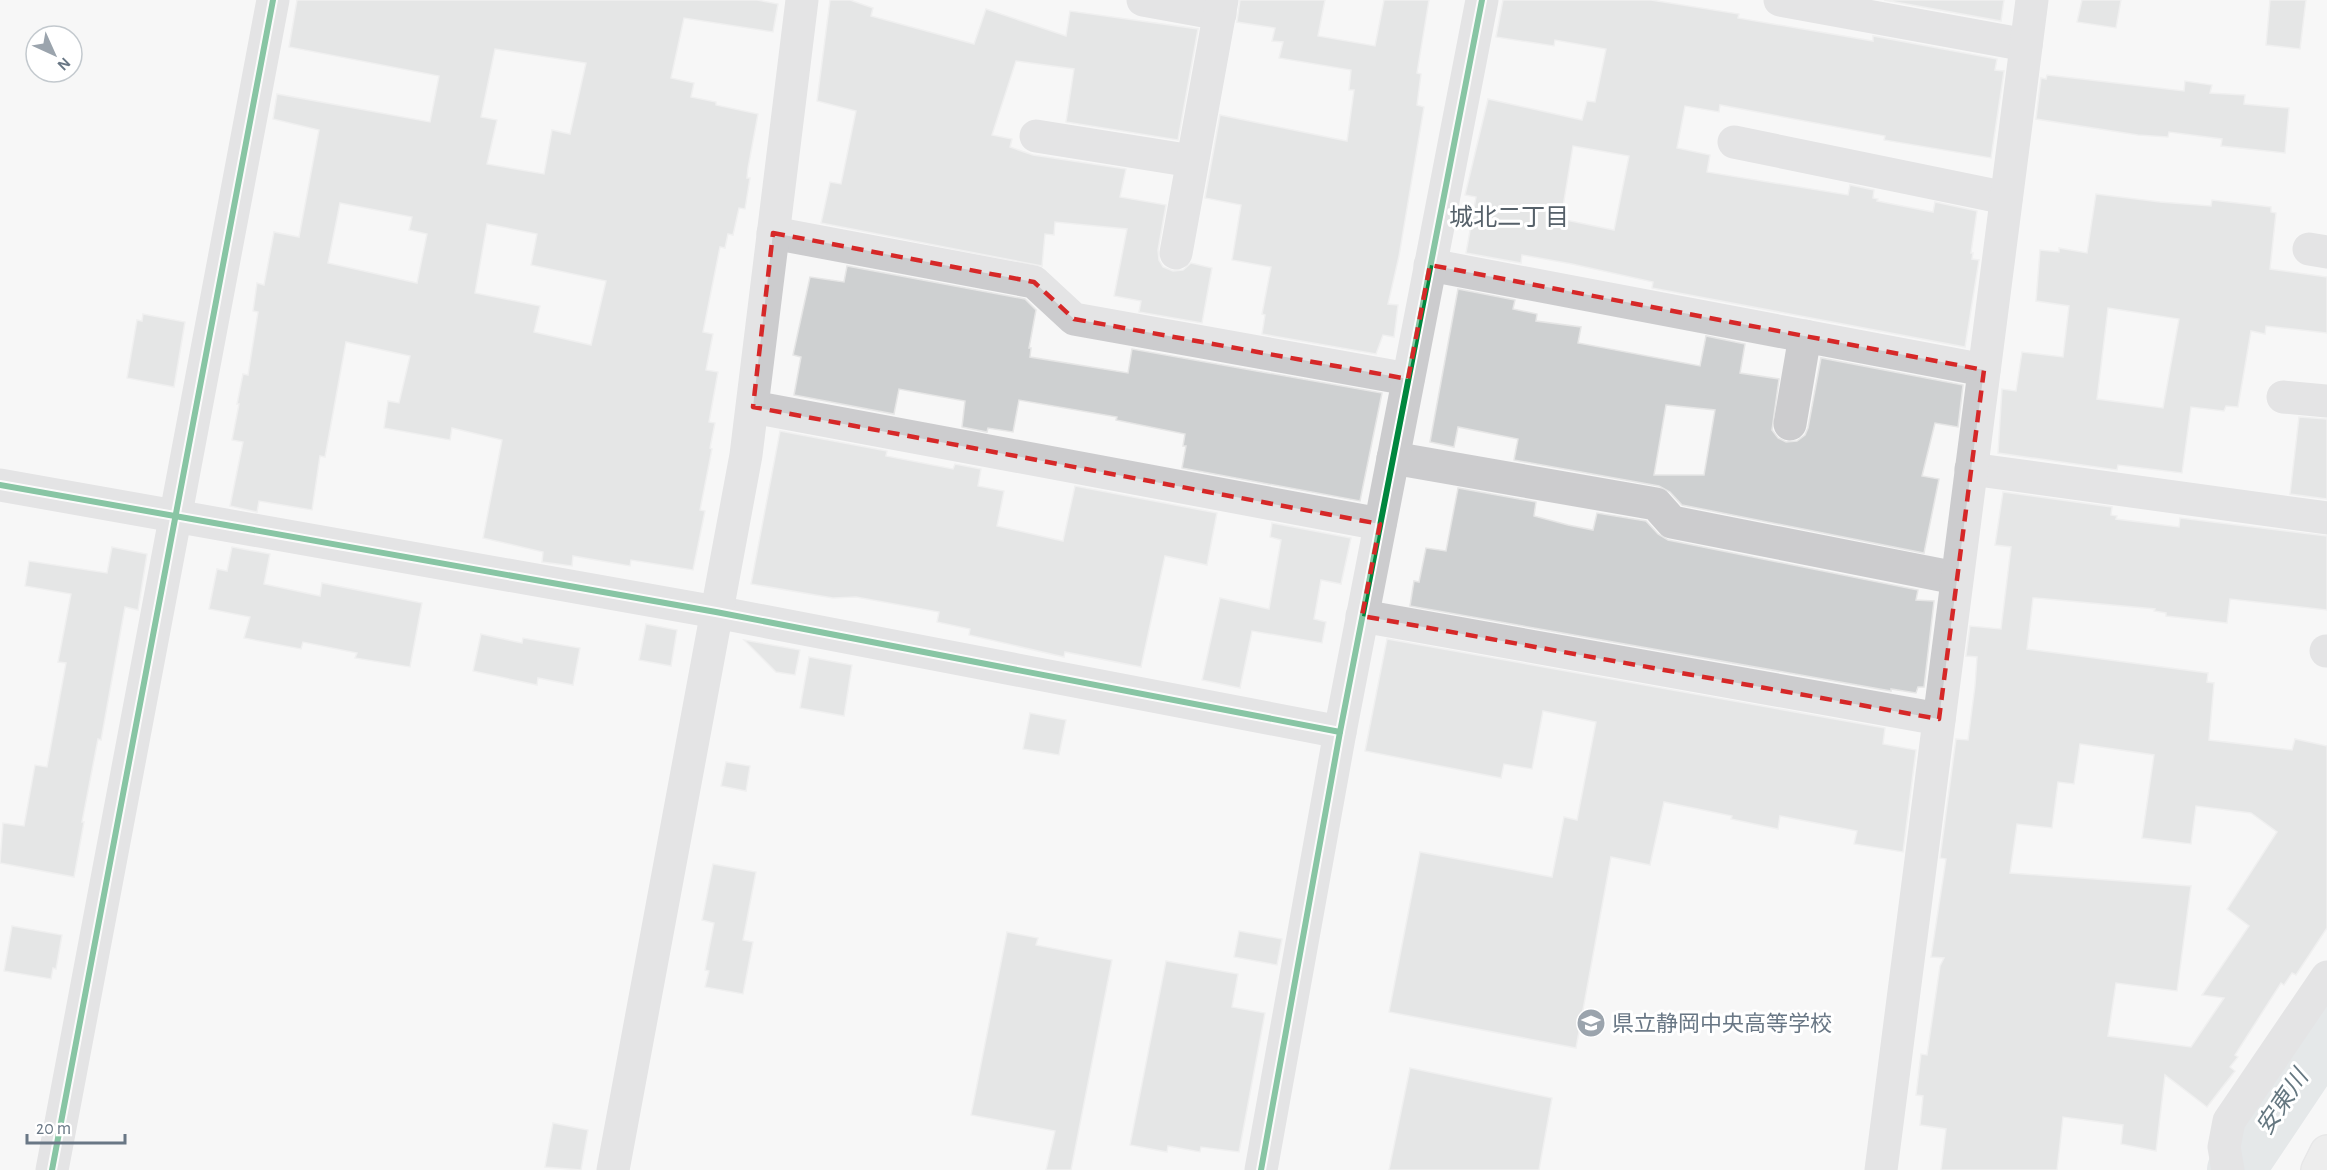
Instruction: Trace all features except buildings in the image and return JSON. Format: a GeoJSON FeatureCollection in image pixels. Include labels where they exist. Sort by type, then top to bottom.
{"type":"FeatureCollection","features":[{"type":"Feature","properties":{"kind":"street"},"geometry":{"type":"LineString","coordinates":[[52,1170],[273,0]]}},
{"type":"Feature","properties":{"kind":"street"},"geometry":{"type":"LineString","coordinates":[[613,1170],[753,407],[802,0]]}},
{"type":"Feature","properties":{"kind":"street"},"geometry":{"type":"LineString","coordinates":[[1143,0],[1221,7],[1176,253]]}},
{"type":"Feature","properties":{"kind":"street"},"geometry":{"type":"LineString","coordinates":[[1261,1170],[1340,732],[1482,0]]}},
{"type":"Feature","properties":{"kind":"street"},"geometry":{"type":"LineString","coordinates":[[1780,0],[2026,45]]}},
{"type":"Feature","properties":{"kind":"street"},"geometry":{"type":"LineString","coordinates":[[1881,1170],[2032,0]]}},
{"type":"Feature","properties":{"kind":"street"},"geometry":{"type":"LineString","coordinates":[[1036,136],[1192,161]]}},
{"type":"Feature","properties":{"kind":"street"},"geometry":{"type":"LineString","coordinates":[[1734,142],[2006,198]]}},
{"type":"Feature","properties":{"kind":"street"},"geometry":{"type":"LineString","coordinates":[[773,233],[1034,282],[1074,320],[1408,379]]}},
{"type":"Feature","properties":{"kind":"street"},"geometry":{"type":"LineString","coordinates":[[1430,265],[1984,370]]}},
{"type":"Feature","properties":{"kind":"street"},"geometry":{"type":"LineString","coordinates":[[1790,424],[1805,336]]}},
{"type":"Feature","properties":{"kind":"street"},"geometry":{"type":"LineString","coordinates":[[2283,396],[2327,401]]}},
{"type":"Feature","properties":{"kind":"street"},"geometry":{"type":"LineString","coordinates":[[753,407],[1380,524]]}},
{"type":"Feature","properties":{"kind":"street"},"geometry":{"type":"LineString","coordinates":[[1393,458],[1656,504],[1672,522],[1956,578]]}},
{"type":"Feature","properties":{"kind":"street"},"geometry":{"type":"LineString","coordinates":[[1971,470],[2327,518]]}},
{"type":"Feature","properties":{"kind":"street"},"geometry":{"type":"LineString","coordinates":[[0,485],[716,612],[1340,732]]}},
{"type":"Feature","properties":{"kind":"street"},"geometry":{"type":"LineString","coordinates":[[1362,616],[1939,719]]}},
{"type":"Feature","properties":{"kind":"street"},"geometry":{"type":"LineString","coordinates":[[2228,1170],[2224,1147],[2229,1121],[2327,977]]}},
{"type":"Feature","properties":{"kind":"highlighted area"},"geometry":{"type":"Polygon","coordinates":[[[773,233],[1034,282],[1074,319],[1408,379],[1430,265],[1984,370],[1939,719],[1362,616],[1380,524],[753,407],[773,233]]]}},
{"type":"Feature","properties":{"kind":"waterway","name":"安東川"},"geometry":{"type":"LineString","coordinates":[[2236,1170],[2327,1034]]}},
{"type":"Feature","properties":{"kind":"cycle path"},"geometry":{"type":"LineString","coordinates":[[52,1170],[273,0]]}},
{"type":"Feature","properties":{"kind":"cycle path"},"geometry":{"type":"LineString","coordinates":[[1261,1170],[1340,732],[1482,0]]}},
{"type":"Feature","properties":{"kind":"cycle path"},"geometry":{"type":"LineString","coordinates":[[0,485],[716,612],[1340,732]]}},
{"type":"Feature","properties":{"kind":"place","name":"県立静岡中央高等学校"},"geometry":{"type":"Point","coordinates":[1591,1023]}},
{"type":"Feature","properties":{"kind":"district","name":"城北二丁目"},"geometry":{"type":"Point","coordinates":[1509,217]}}]}
